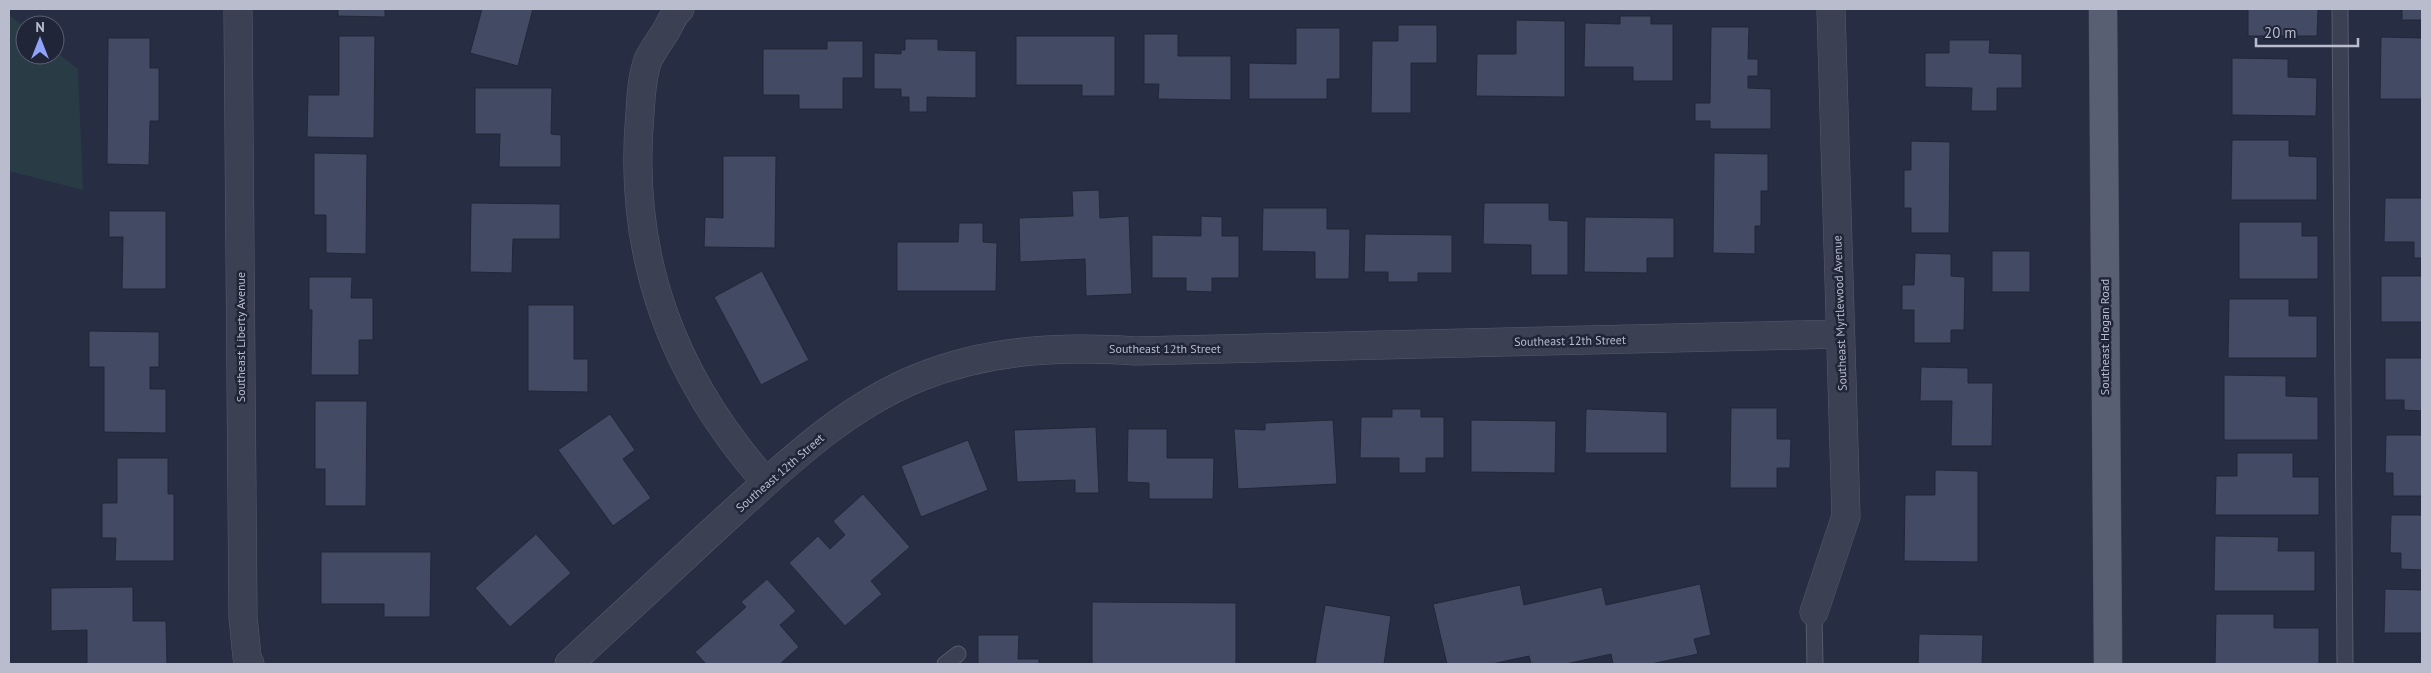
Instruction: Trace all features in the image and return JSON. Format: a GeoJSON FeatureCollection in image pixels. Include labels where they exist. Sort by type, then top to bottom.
{"type":"FeatureCollection","features":[{"type":"Feature","properties":{"kind":"main road","name":"Southeast Hogan Road"},"geometry":{"type":"LineString","coordinates":[[2103,9],[2108,664]]}},
{"type":"Feature","properties":{"kind":"street","name":"Southeast Liberty Avenue"},"geometry":{"type":"LineString","coordinates":[[238,9],[243,618],[246,657],[250,664]]}},
{"type":"Feature","properties":{"kind":"street","name":"Southeast Myrtlewood Avenue"},"geometry":{"type":"LineString","coordinates":[[1814,612],[1846,516],[1832,9]]}},
{"type":"Feature","properties":{"kind":"street"},"geometry":{"type":"LineString","coordinates":[[678,10],[648,61],[641,98],[637,139],[637,180],[648,262],[659,302],[674,342],[692,380],[738,450],[766,482]]}},
{"type":"Feature","properties":{"kind":"street","name":"Southeast 12th Street"},"geometry":{"type":"LineString","coordinates":[[568,664],[766,482],[846,416],[882,394],[921,377],[962,364],[1004,354],[1046,349],[1080,348],[1136,351],[1840,334]]}},
{"type":"Feature","properties":{"kind":"lane"},"geometry":{"type":"LineString","coordinates":[[2340,9],[2345,664]]}},
{"type":"Feature","properties":{"kind":"lane"},"geometry":{"type":"LineString","coordinates":[[1814,612],[1815,664]]}},
{"type":"Feature","properties":{"kind":"lane"},"geometry":{"type":"LineString","coordinates":[[945,664],[958,654]]}},
{"type":"Feature","properties":{"kind":"shaded area"},"geometry":{"type":"Polygon","coordinates":[[[9,15],[15,20],[15,65],[65,65],[65,59],[78,69],[83,190],[9,171],[9,15]]]}},
{"type":"Feature","properties":{"kind":"building"},"geometry":{"type":"Polygon","coordinates":[[[338,9],[385,9],[385,17],[338,16],[338,9]]]}},
{"type":"Feature","properties":{"kind":"building"},"geometry":{"type":"Polygon","coordinates":[[[482,9],[533,9],[518,66],[470,53],[482,9]]]}},
{"type":"Feature","properties":{"kind":"building"},"geometry":{"type":"Polygon","coordinates":[[[2248,9],[2318,9],[2317,36],[2248,36],[2248,9]]]}},
{"type":"Feature","properties":{"kind":"building"},"geometry":{"type":"Polygon","coordinates":[[[2402,9],[2422,9],[2422,20],[2402,20],[2402,9]]]}},
{"type":"Feature","properties":{"kind":"building"},"geometry":{"type":"Polygon","coordinates":[[[1620,16],[1651,16],[1651,24],[1673,24],[1673,81],[1633,81],[1633,67],[1584,67],[1585,23],[1620,24],[1620,16]]]}},
{"type":"Feature","properties":{"kind":"building"},"geometry":{"type":"Polygon","coordinates":[[[1516,20],[1565,21],[1565,97],[1476,96],[1477,54],[1516,54],[1516,20]]]}},
{"type":"Feature","properties":{"kind":"building"},"geometry":{"type":"Polygon","coordinates":[[[1398,25],[1437,25],[1437,63],[1411,63],[1411,113],[1371,113],[1372,41],[1398,41],[1398,25]]]}},
{"type":"Feature","properties":{"kind":"building"},"geometry":{"type":"Polygon","coordinates":[[[1711,27],[1749,27],[1748,59],[1758,59],[1758,76],[1748,76],[1748,88],[1771,89],[1771,129],[1710,129],[1710,121],[1695,121],[1695,103],[1710,103],[1711,27]]]}},
{"type":"Feature","properties":{"kind":"building"},"geometry":{"type":"Polygon","coordinates":[[[1296,28],[1340,28],[1340,79],[1327,79],[1327,99],[1249,99],[1249,63],[1296,64],[1296,28]]]}},
{"type":"Feature","properties":{"kind":"building"},"geometry":{"type":"Polygon","coordinates":[[[1144,34],[1178,34],[1178,56],[1231,56],[1231,100],[1158,99],[1159,84],[1144,84],[1144,34]]]}},
{"type":"Feature","properties":{"kind":"building"},"geometry":{"type":"Polygon","coordinates":[[[339,36],[375,36],[374,138],[307,137],[308,95],[339,95],[339,36]]]}},
{"type":"Feature","properties":{"kind":"building"},"geometry":{"type":"Polygon","coordinates":[[[1016,36],[1115,36],[1115,96],[1082,96],[1082,85],[1016,85],[1016,36]]]}},
{"type":"Feature","properties":{"kind":"building"},"geometry":{"type":"Polygon","coordinates":[[[2381,37],[2422,38],[2422,99],[2380,99],[2381,37]]]}},
{"type":"Feature","properties":{"kind":"building"},"geometry":{"type":"Polygon","coordinates":[[[108,38],[150,38],[150,68],[159,68],[159,121],[150,121],[149,165],[107,164],[108,38]]]}},
{"type":"Feature","properties":{"kind":"building"},"geometry":{"type":"Polygon","coordinates":[[[905,39],[938,39],[938,50],[976,51],[976,98],[927,97],[927,112],[909,112],[909,97],[901,97],[901,89],[874,89],[874,53],[901,54],[901,50],[905,50],[905,39]]]}},
{"type":"Feature","properties":{"kind":"building"},"geometry":{"type":"Polygon","coordinates":[[[1949,40],[1990,40],[1989,53],[2022,54],[2022,88],[1997,88],[1997,111],[1971,111],[1972,88],[1925,87],[1925,53],[1949,53],[1949,40]]]}},
{"type":"Feature","properties":{"kind":"building"},"geometry":{"type":"Polygon","coordinates":[[[827,41],[863,41],[863,78],[843,78],[843,109],[799,109],[799,95],[763,95],[763,49],[827,49],[827,41]]]}},
{"type":"Feature","properties":{"kind":"building"},"geometry":{"type":"Polygon","coordinates":[[[2232,58],[2288,59],[2288,77],[2317,78],[2316,116],[2232,115],[2232,58]]]}},
{"type":"Feature","properties":{"kind":"building"},"geometry":{"type":"Polygon","coordinates":[[[475,88],[552,88],[551,134],[561,135],[561,167],[499,167],[500,134],[475,134],[475,88]]]}},
{"type":"Feature","properties":{"kind":"building"},"geometry":{"type":"Polygon","coordinates":[[[2232,140],[2289,140],[2289,156],[2317,157],[2317,200],[2231,200],[2232,140]]]}},
{"type":"Feature","properties":{"kind":"building"},"geometry":{"type":"Polygon","coordinates":[[[1911,141],[1950,142],[1949,233],[1911,233],[1911,208],[1904,208],[1904,170],[1911,170],[1911,141]]]}},
{"type":"Feature","properties":{"kind":"building"},"geometry":{"type":"Polygon","coordinates":[[[314,153],[367,154],[366,254],[326,253],[326,215],[314,215],[314,153]]]}},
{"type":"Feature","properties":{"kind":"building"},"geometry":{"type":"Polygon","coordinates":[[[1714,153],[1768,154],[1768,191],[1761,191],[1761,226],[1755,226],[1755,254],[1713,253],[1714,153]]]}},
{"type":"Feature","properties":{"kind":"building"},"geometry":{"type":"Polygon","coordinates":[[[723,156],[776,156],[775,248],[704,247],[705,217],[723,218],[723,156]]]}},
{"type":"Feature","properties":{"kind":"building"},"geometry":{"type":"Polygon","coordinates":[[[1099,190],[1100,218],[1129,216],[1132,294],[1086,296],[1085,259],[1020,262],[1019,218],[1073,216],[1072,191],[1099,190]]]}},
{"type":"Feature","properties":{"kind":"building"},"geometry":{"type":"Polygon","coordinates":[[[2385,198],[2422,198],[2422,258],[2414,258],[2414,242],[2384,242],[2385,198]]]}},
{"type":"Feature","properties":{"kind":"building"},"geometry":{"type":"Polygon","coordinates":[[[471,203],[560,204],[560,239],[513,239],[512,273],[470,272],[471,203]]]}},
{"type":"Feature","properties":{"kind":"building"},"geometry":{"type":"Polygon","coordinates":[[[1484,203],[1549,203],[1549,220],[1568,221],[1568,275],[1531,275],[1531,245],[1483,244],[1484,203]]]}},
{"type":"Feature","properties":{"kind":"building"},"geometry":{"type":"Polygon","coordinates":[[[1263,208],[1327,208],[1327,229],[1350,229],[1349,279],[1315,279],[1315,252],[1262,251],[1263,208]]]}},
{"type":"Feature","properties":{"kind":"building"},"geometry":{"type":"Polygon","coordinates":[[[109,211],[166,211],[166,289],[122,289],[123,237],[109,237],[109,211]]]}},
{"type":"Feature","properties":{"kind":"building"},"geometry":{"type":"Polygon","coordinates":[[[1201,216],[1222,217],[1222,236],[1239,236],[1239,278],[1212,278],[1212,292],[1186,291],[1186,278],[1152,278],[1152,235],[1201,236],[1201,216]]]}},
{"type":"Feature","properties":{"kind":"building"},"geometry":{"type":"Polygon","coordinates":[[[1585,217],[1674,218],[1674,258],[1647,258],[1647,273],[1584,272],[1585,217]]]}},
{"type":"Feature","properties":{"kind":"building"},"geometry":{"type":"Polygon","coordinates":[[[2239,222],[2302,222],[2302,236],[2318,236],[2318,279],[2239,279],[2239,222]]]}},
{"type":"Feature","properties":{"kind":"building"},"geometry":{"type":"Polygon","coordinates":[[[959,223],[983,223],[983,242],[997,243],[996,291],[897,291],[897,242],[958,242],[959,223]]]}},
{"type":"Feature","properties":{"kind":"building"},"geometry":{"type":"Polygon","coordinates":[[[1365,234],[1452,235],[1452,273],[1418,273],[1418,282],[1388,282],[1388,272],[1364,272],[1365,234]]]}},
{"type":"Feature","properties":{"kind":"building"},"geometry":{"type":"Polygon","coordinates":[[[1992,251],[2030,251],[2030,292],[1992,292],[1992,251]]]}},
{"type":"Feature","properties":{"kind":"building"},"geometry":{"type":"Polygon","coordinates":[[[1915,253],[1951,254],[1951,276],[1965,277],[1964,330],[1951,330],[1951,343],[1914,343],[1914,310],[1902,310],[1902,285],[1914,285],[1915,253]]]}},
{"type":"Feature","properties":{"kind":"building"},"geometry":{"type":"Polygon","coordinates":[[[762,271],[809,360],[761,385],[714,297],[762,271]]]}},
{"type":"Feature","properties":{"kind":"building"},"geometry":{"type":"Polygon","coordinates":[[[2381,276],[2422,276],[2422,322],[2381,322],[2381,276]]]}},
{"type":"Feature","properties":{"kind":"building"},"geometry":{"type":"Polygon","coordinates":[[[309,277],[352,277],[351,298],[373,298],[373,340],[359,340],[359,375],[311,375],[312,310],[309,310],[309,277]]]}},
{"type":"Feature","properties":{"kind":"building"},"geometry":{"type":"Polygon","coordinates":[[[2229,299],[2289,299],[2289,316],[2317,316],[2317,358],[2228,358],[2229,299]]]}},
{"type":"Feature","properties":{"kind":"building"},"geometry":{"type":"Polygon","coordinates":[[[528,305],[574,305],[574,359],[588,359],[588,392],[528,391],[528,305]]]}},
{"type":"Feature","properties":{"kind":"building"},"geometry":{"type":"Polygon","coordinates":[[[89,331],[159,332],[159,367],[150,367],[150,389],[166,389],[166,433],[104,432],[104,367],[89,367],[89,331]]]}},
{"type":"Feature","properties":{"kind":"building"},"geometry":{"type":"Polygon","coordinates":[[[2385,358],[2422,358],[2422,411],[2404,410],[2404,400],[2385,400],[2385,358]]]}},
{"type":"Feature","properties":{"kind":"building"},"geometry":{"type":"Polygon","coordinates":[[[1921,367],[1968,368],[1968,383],[1993,383],[1992,446],[1951,446],[1952,401],[1920,401],[1921,367]]]}},
{"type":"Feature","properties":{"kind":"building"},"geometry":{"type":"Polygon","coordinates":[[[2224,375],[2286,376],[2286,396],[2318,397],[2318,440],[2224,440],[2224,375]]]}},
{"type":"Feature","properties":{"kind":"building"},"geometry":{"type":"Polygon","coordinates":[[[315,401],[367,401],[366,506],[325,506],[325,469],[315,469],[315,401]]]}},
{"type":"Feature","properties":{"kind":"building"},"geometry":{"type":"Polygon","coordinates":[[[1731,408],[1777,408],[1777,439],[1791,439],[1790,468],[1777,468],[1777,488],[1730,488],[1731,408]]]}},
{"type":"Feature","properties":{"kind":"building"},"geometry":{"type":"Polygon","coordinates":[[[1392,409],[1421,409],[1421,417],[1444,417],[1444,458],[1426,458],[1426,473],[1399,473],[1399,458],[1360,458],[1361,417],[1392,417],[1392,409]]]}},
{"type":"Feature","properties":{"kind":"building"},"geometry":{"type":"Polygon","coordinates":[[[1586,409],[1667,412],[1667,453],[1585,453],[1586,409]]]}},
{"type":"Feature","properties":{"kind":"building"},"geometry":{"type":"Polygon","coordinates":[[[610,414],[635,450],[623,459],[651,498],[613,526],[558,450],[610,414]]]}},
{"type":"Feature","properties":{"kind":"building"},"geometry":{"type":"Polygon","coordinates":[[[1333,420],[1337,484],[1238,489],[1234,429],[1265,430],[1265,423],[1333,420]]]}},
{"type":"Feature","properties":{"kind":"building"},"geometry":{"type":"Polygon","coordinates":[[[1471,420],[1556,421],[1555,473],[1471,472],[1471,420]]]}},
{"type":"Feature","properties":{"kind":"building"},"geometry":{"type":"Polygon","coordinates":[[[1096,427],[1099,493],[1075,493],[1075,480],[1017,482],[1014,430],[1096,427]]]}},
{"type":"Feature","properties":{"kind":"building"},"geometry":{"type":"Polygon","coordinates":[[[1128,429],[1167,429],[1167,458],[1214,458],[1213,499],[1149,499],[1149,483],[1127,482],[1128,429]]]}},
{"type":"Feature","properties":{"kind":"building"},"geometry":{"type":"Polygon","coordinates":[[[2386,435],[2422,435],[2422,496],[2393,496],[2393,473],[2385,473],[2386,435]]]}},
{"type":"Feature","properties":{"kind":"building"},"geometry":{"type":"Polygon","coordinates":[[[968,440],[988,490],[921,517],[901,466],[968,440]]]}},
{"type":"Feature","properties":{"kind":"building"},"geometry":{"type":"Polygon","coordinates":[[[2237,453],[2293,453],[2293,477],[2319,477],[2319,515],[2215,515],[2216,476],[2237,476],[2237,453]]]}},
{"type":"Feature","properties":{"kind":"building"},"geometry":{"type":"Polygon","coordinates":[[[117,458],[168,458],[168,494],[174,494],[174,561],[115,561],[116,538],[102,538],[102,503],[117,503],[117,458]]]}},
{"type":"Feature","properties":{"kind":"building"},"geometry":{"type":"Polygon","coordinates":[[[1935,470],[1978,471],[1978,562],[1904,561],[1905,495],[1935,495],[1935,470]]]}},
{"type":"Feature","properties":{"kind":"building"},"geometry":{"type":"Polygon","coordinates":[[[863,494],[910,547],[871,581],[882,594],[845,626],[789,563],[818,536],[830,549],[845,535],[833,521],[863,494]]]}},
{"type":"Feature","properties":{"kind":"building"},"geometry":{"type":"Polygon","coordinates":[[[2391,515],[2422,515],[2422,570],[2401,569],[2401,553],[2390,553],[2391,515]]]}},
{"type":"Feature","properties":{"kind":"building"},"geometry":{"type":"Polygon","coordinates":[[[536,534],[571,573],[510,627],[475,588],[536,534]]]}},
{"type":"Feature","properties":{"kind":"building"},"geometry":{"type":"Polygon","coordinates":[[[2215,536],[2279,537],[2278,551],[2315,551],[2315,591],[2214,591],[2215,536]]]}},
{"type":"Feature","properties":{"kind":"building"},"geometry":{"type":"Polygon","coordinates":[[[321,552],[431,552],[430,617],[384,617],[384,604],[321,604],[321,552]]]}},
{"type":"Feature","properties":{"kind":"building"},"geometry":{"type":"Polygon","coordinates":[[[767,579],[796,611],[780,625],[799,647],[780,664],[706,664],[695,652],[746,607],[741,602],[767,579]]]}},
{"type":"Feature","properties":{"kind":"building"},"geometry":{"type":"Polygon","coordinates":[[[1700,584],[1711,635],[1694,639],[1698,654],[1651,664],[1613,664],[1611,654],[1566,664],[1531,664],[1529,656],[1492,664],[1447,664],[1433,604],[1520,585],[1524,605],[1602,587],[1606,605],[1700,584]]]}},
{"type":"Feature","properties":{"kind":"building"},"geometry":{"type":"Polygon","coordinates":[[[133,587],[133,621],[166,621],[167,664],[87,664],[87,630],[51,631],[51,588],[133,587]]]}},
{"type":"Feature","properties":{"kind":"building"},"geometry":{"type":"Polygon","coordinates":[[[2385,589],[2422,590],[2422,633],[2384,633],[2385,589]]]}},
{"type":"Feature","properties":{"kind":"building"},"geometry":{"type":"Polygon","coordinates":[[[1092,602],[1236,603],[1236,664],[1092,664],[1092,602]]]}},
{"type":"Feature","properties":{"kind":"building"},"geometry":{"type":"Polygon","coordinates":[[[1325,605],[1391,616],[1384,664],[1315,664],[1325,605]]]}},
{"type":"Feature","properties":{"kind":"building"},"geometry":{"type":"Polygon","coordinates":[[[2216,614],[2274,614],[2274,628],[2319,628],[2319,664],[2215,664],[2216,614]]]}},
{"type":"Feature","properties":{"kind":"building"},"geometry":{"type":"Polygon","coordinates":[[[1919,634],[1983,635],[1982,664],[1918,664],[1919,634]]]}},
{"type":"Feature","properties":{"kind":"building"},"geometry":{"type":"Polygon","coordinates":[[[978,635],[1019,635],[1018,659],[1039,659],[1039,664],[978,664],[978,635]]]}}]}
